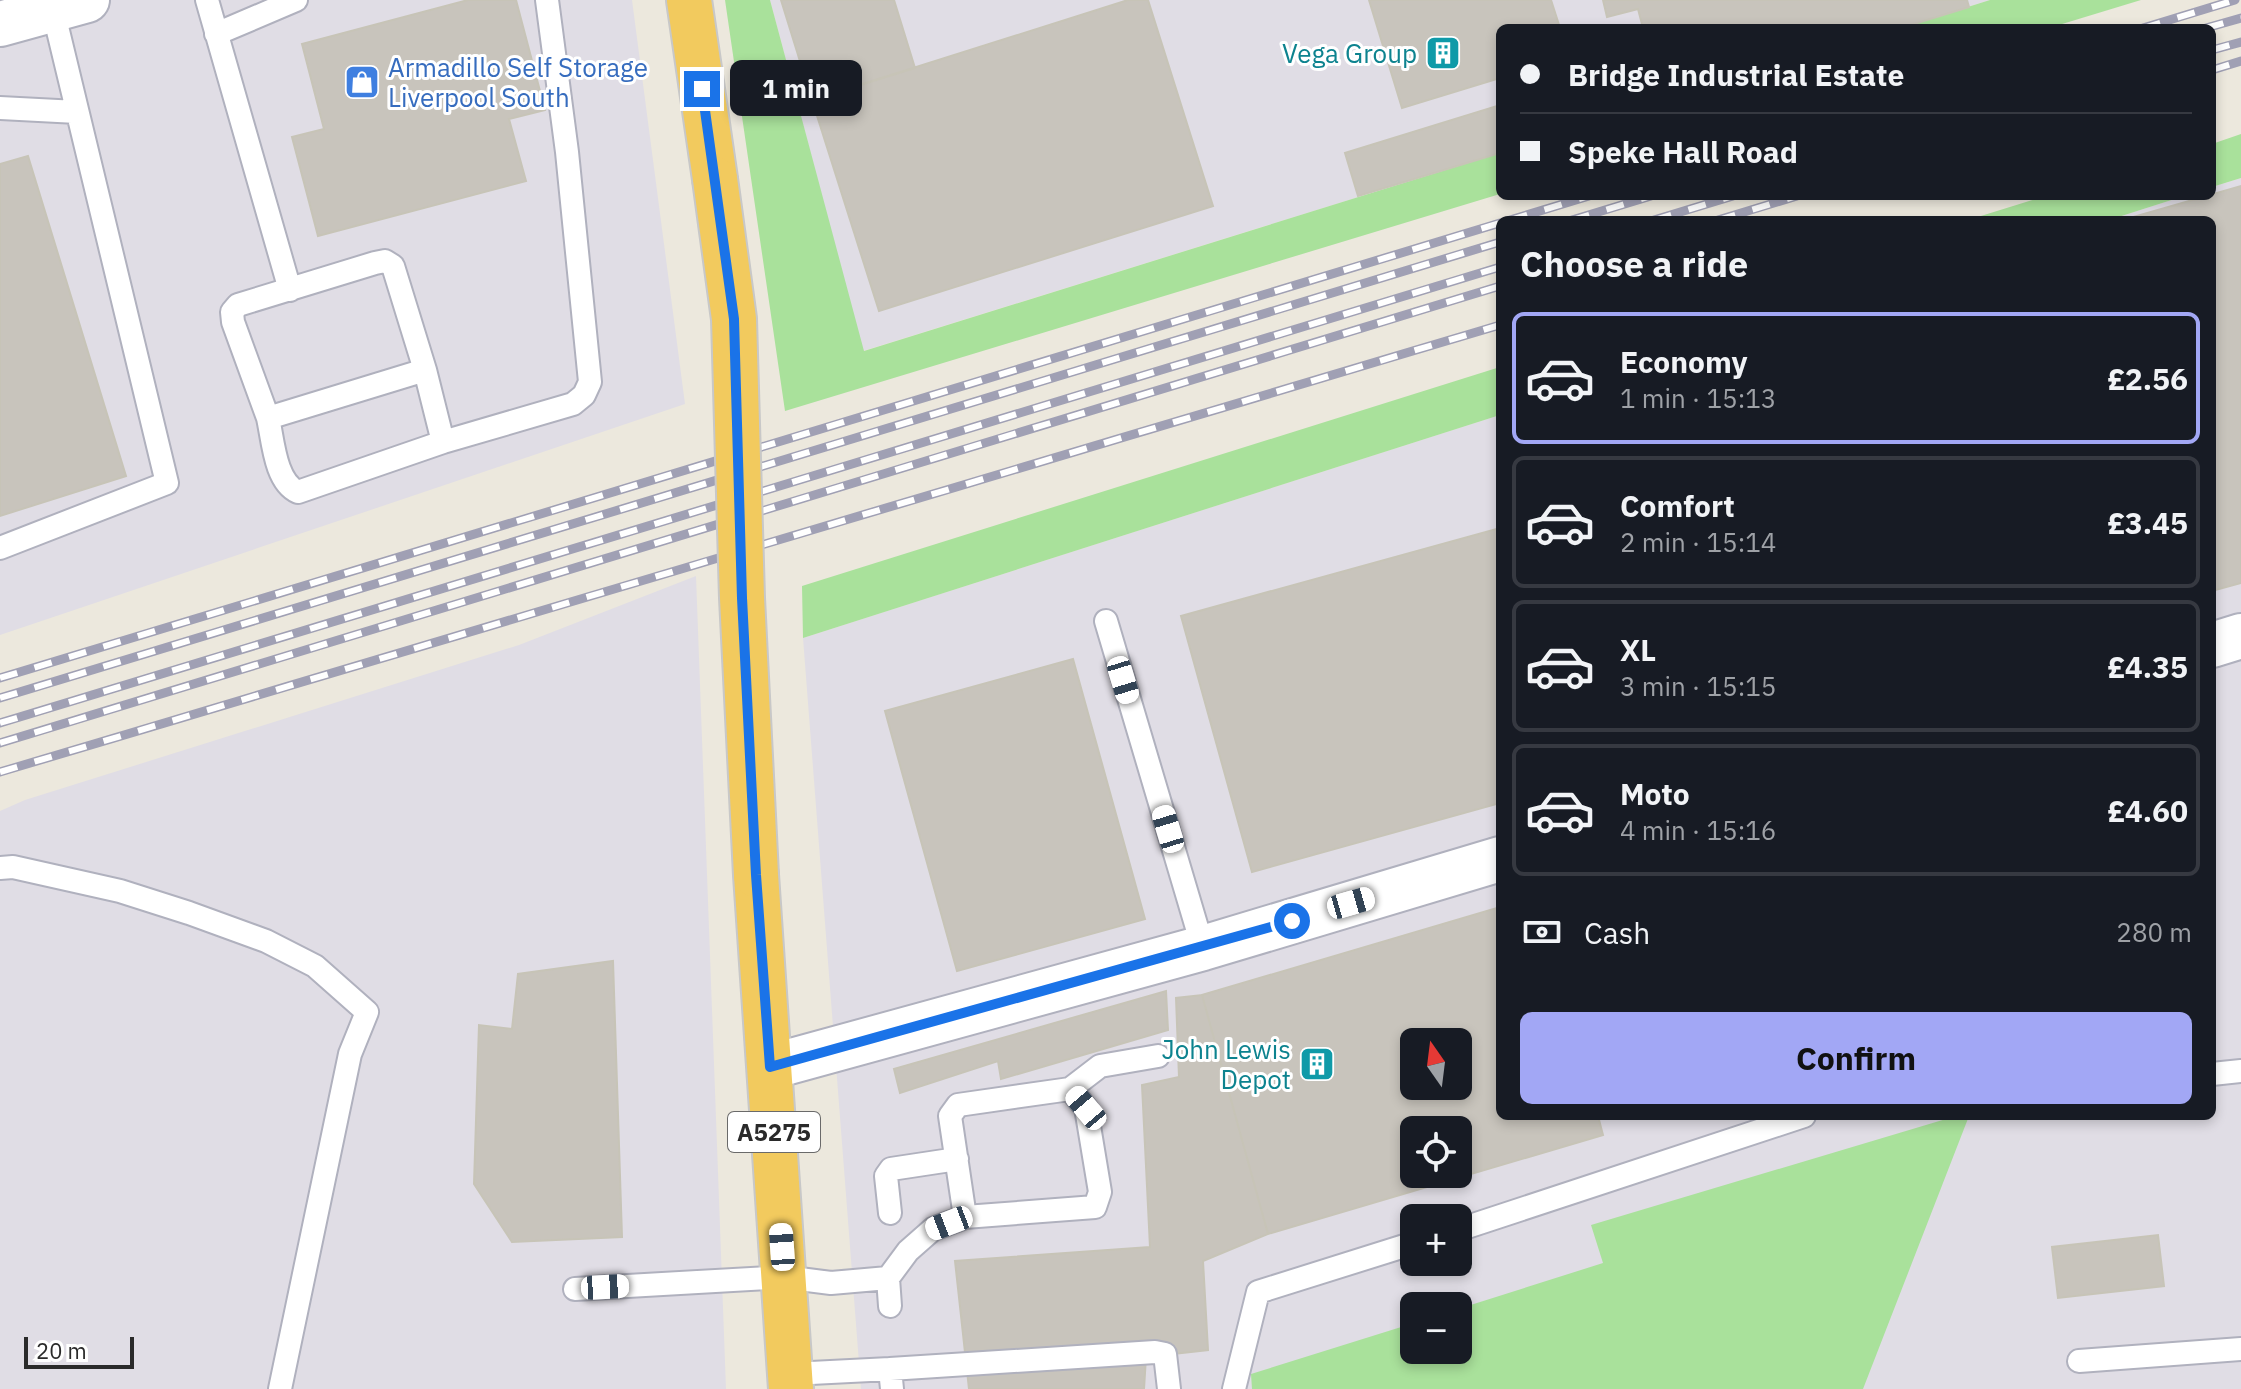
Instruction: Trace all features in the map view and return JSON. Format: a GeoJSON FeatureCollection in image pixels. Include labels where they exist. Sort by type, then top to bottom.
{"type":"FeatureCollection","features":[{"type":"Feature","properties":{"kind":"highway","name":"A5275"},"geometry":{"type":"LineString","coordinates":[[689,0],[734,319],[742,598],[756,875],[791,1382]]}},
{"type":"Feature","properties":{"kind":"street"},"geometry":{"type":"LineString","coordinates":[[0,24],[70,5]]}},
{"type":"Feature","properties":{"kind":"street"},"geometry":{"type":"LineString","coordinates":[[2216,644],[2241,636]]}},
{"type":"Feature","properties":{"kind":"street"},"geometry":{"type":"LineString","coordinates":[[770,1067],[1203,948],[1496,860]]}},
{"type":"Feature","properties":{"kind":"lane"},"geometry":{"type":"LineString","coordinates":[[207,0],[290,290]]}},
{"type":"Feature","properties":{"kind":"lane"},"geometry":{"type":"LineString","coordinates":[[216,34],[296,0]]}},
{"type":"Feature","properties":{"kind":"lane"},"geometry":{"type":"LineString","coordinates":[[443,442],[393,266],[385,261],[238,305],[232,312],[268,418],[283,478],[290,488],[298,492],[443,442],[573,404],[584,395],[590,382],[567,152],[547,0]]}},
{"type":"Feature","properties":{"kind":"lane"},"geometry":{"type":"LineString","coordinates":[[0,548],[167,483],[77,112],[70,5]]}},
{"type":"Feature","properties":{"kind":"lane"},"geometry":{"type":"LineString","coordinates":[[0,108],[77,112]]}},
{"type":"Feature","properties":{"kind":"lane"},"geometry":{"type":"LineString","coordinates":[[268,418],[425,370]]}},
{"type":"Feature","properties":{"kind":"lane"},"geometry":{"type":"LineString","coordinates":[[1106,621],[1203,948]]}},
{"type":"Feature","properties":{"kind":"lane"},"geometry":{"type":"LineString","coordinates":[[0,868],[13,867],[120,891],[266,941],[315,966],[367,1012],[350,1054],[280,1389]]}},
{"type":"Feature","properties":{"kind":"lane"},"geometry":{"type":"LineString","coordinates":[[965,1217],[950,1116],[958,1105],[1070,1089],[1100,1066],[1158,1056]]}},
{"type":"Feature","properties":{"kind":"lane"},"geometry":{"type":"LineString","coordinates":[[2216,1074],[2241,1071]]}},
{"type":"Feature","properties":{"kind":"lane"},"geometry":{"type":"LineString","coordinates":[[890,1306],[888,1278],[908,1251],[933,1229],[965,1217],[1095,1207],[1100,1192],[1086,1108],[1070,1089]]}},
{"type":"Feature","properties":{"kind":"lane"},"geometry":{"type":"LineString","coordinates":[[1472,1225],[1792,1120]]}},
{"type":"Feature","properties":{"kind":"lane"},"geometry":{"type":"LineString","coordinates":[[890,1213],[886,1176],[891,1169],[957,1159]]}},
{"type":"Feature","properties":{"kind":"lane"},"geometry":{"type":"LineString","coordinates":[[1234,1389],[1258,1292],[1400,1247]]}},
{"type":"Feature","properties":{"kind":"lane"},"geometry":{"type":"LineString","coordinates":[[575,1289],[784,1277],[831,1283],[888,1278]]}},
{"type":"Feature","properties":{"kind":"lane"},"geometry":{"type":"LineString","coordinates":[[2079,1361],[2241,1349]]}},
{"type":"Feature","properties":{"kind":"lane"},"geometry":{"type":"LineString","coordinates":[[791,1382],[891,1379],[1155,1352],[1165,1354],[1169,1389]]}},
{"type":"Feature","properties":{"kind":"shaded area"},"geometry":{"type":"Polygon","coordinates":[[[0,0],[632,0],[685,404],[0,635],[0,0]]]}},
{"type":"Feature","properties":{"kind":"shaded area"},"geometry":{"type":"Polygon","coordinates":[[[770,0],[1990,0],[1914,24],[1496,24],[1496,154],[863,351],[770,0]]]}},
{"type":"Feature","properties":{"kind":"shaded area"},"geometry":{"type":"Polygon","coordinates":[[[2241,178],[2241,1389],[861,1389],[803,638],[1496,416],[1496,1120],[2216,1120],[2216,216],[2122,216],[2172,200],[2216,200],[2216,186],[2241,178]]]}},
{"type":"Feature","properties":{"kind":"shaded area"},"geometry":{"type":"Polygon","coordinates":[[[696,576],[726,1389],[0,1389],[0,811],[25,800],[519,645],[696,576]]]}},
{"type":"Feature","properties":{"kind":"green space"},"geometry":{"type":"Polygon","coordinates":[[[725,0],[770,0],[864,351],[1496,154],[1496,195],[785,411],[725,0]]]}},
{"type":"Feature","properties":{"kind":"green space"},"geometry":{"type":"Polygon","coordinates":[[[1990,0],[2141,0],[2062,24],[1914,24],[1990,0]]]}},
{"type":"Feature","properties":{"kind":"green space"},"geometry":{"type":"Polygon","coordinates":[[[2241,134],[2241,178],[2216,186],[2216,143],[2241,134]]]}},
{"type":"Feature","properties":{"kind":"green space"},"geometry":{"type":"Polygon","coordinates":[[[2032,200],[2172,200],[2122,216],[1981,216],[2032,200]]]}},
{"type":"Feature","properties":{"kind":"green space"},"geometry":{"type":"Polygon","coordinates":[[[1496,368],[1496,416],[803,638],[802,586],[1496,368]]]}},
{"type":"Feature","properties":{"kind":"green space"},"geometry":{"type":"Polygon","coordinates":[[[1943,1120],[1967,1120],[1863,1389],[1252,1389],[1251,1374],[1400,1327],[1400,1364],[1472,1364],[1472,1305],[1603,1263],[1591,1225],[1943,1120]]]}},
{"type":"Feature","properties":{"kind":"building"},"geometry":{"type":"Polygon","coordinates":[[[468,0],[516,0],[545,110],[509,119],[526,181],[318,236],[292,137],[324,129],[302,44],[468,0]]]}},
{"type":"Feature","properties":{"kind":"building"},"geometry":{"type":"Polygon","coordinates":[[[781,0],[894,0],[915,68],[812,100],[781,0]]]}},
{"type":"Feature","properties":{"kind":"building"},"geometry":{"type":"Polygon","coordinates":[[[1128,0],[1148,0],[1213,206],[879,311],[812,100],[1128,0]]]}},
{"type":"Feature","properties":{"kind":"building","name":"Vega Group"},"geometry":{"type":"Polygon","coordinates":[[[1369,0],[1551,0],[1559,24],[1496,24],[1496,79],[1402,108],[1369,0]]]}},
{"type":"Feature","properties":{"kind":"building"},"geometry":{"type":"Polygon","coordinates":[[[1603,0],[1967,0],[1969,7],[1914,24],[1642,24],[1638,9],[1607,17],[1603,0]]]}},
{"type":"Feature","properties":{"kind":"building"},"geometry":{"type":"Polygon","coordinates":[[[1496,106],[1496,154],[1358,196],[1345,153],[1496,106]]]}},
{"type":"Feature","properties":{"kind":"building"},"geometry":{"type":"Polygon","coordinates":[[[28,156],[126,476],[0,516],[0,164],[28,156]]]}},
{"type":"Feature","properties":{"kind":"building"},"geometry":{"type":"Polygon","coordinates":[[[2241,186],[2241,583],[2216,590],[2216,216],[2137,216],[2192,200],[2216,200],[2216,193],[2241,186]]]}},
{"type":"Feature","properties":{"kind":"building"},"geometry":{"type":"Polygon","coordinates":[[[1496,529],[1496,804],[1252,872],[1181,616],[1496,529]]]}},
{"type":"Feature","properties":{"kind":"building"},"geometry":{"type":"Polygon","coordinates":[[[1073,659],[1145,919],[957,971],[885,711],[1073,659]]]}},
{"type":"Feature","properties":{"kind":"building","name":"John Lewis Depot"},"geometry":{"type":"Polygon","coordinates":[[[1496,908],[1496,1120],[1599,1120],[1603,1135],[1472,1174],[1472,1116],[1400,1116],[1400,1188],[1424,1188],[1268,1234],[1202,995],[1496,908]]]}},
{"type":"Feature","properties":{"kind":"building"},"geometry":{"type":"Polygon","coordinates":[[[613,961],[622,1237],[512,1242],[474,1184],[479,1025],[512,1029],[518,974],[613,961]]]}},
{"type":"Feature","properties":{"kind":"building"},"geometry":{"type":"Polygon","coordinates":[[[1166,991],[1168,1030],[1001,1079],[998,1061],[900,1093],[894,1069],[1166,991]]]}},
{"type":"Feature","properties":{"kind":"building"},"geometry":{"type":"Polygon","coordinates":[[[1202,995],[1268,1234],[1203,1261],[1208,1350],[1146,1357],[1144,1389],[969,1389],[955,1261],[1150,1247],[1142,1085],[1179,1077],[1176,998],[1202,995]]]}},
{"type":"Feature","properties":{"kind":"building"},"geometry":{"type":"Polygon","coordinates":[[[2158,1235],[2164,1286],[2058,1298],[2052,1247],[2158,1235]]]}},
{"type":"Feature","properties":{"kind":"railway"},"geometry":{"type":"LineString","coordinates":[[2156,24],[2235,0]]}},
{"type":"Feature","properties":{"kind":"railway"},"geometry":{"type":"LineString","coordinates":[[2216,25],[2241,18]]}},
{"type":"Feature","properties":{"kind":"railway"},"geometry":{"type":"LineString","coordinates":[[2216,49],[2241,42]]}},
{"type":"Feature","properties":{"kind":"railway"},"geometry":{"type":"LineString","coordinates":[[2216,69],[2241,61]]}},
{"type":"Feature","properties":{"kind":"railway"},"geometry":{"type":"LineString","coordinates":[[1523,216],[1576,200]]}},
{"type":"Feature","properties":{"kind":"railway"},"geometry":{"type":"LineString","coordinates":[[1585,216],[1638,200]]}},
{"type":"Feature","properties":{"kind":"railway"},"geometry":{"type":"LineString","coordinates":[[1667,216],[1720,200]]}},
{"type":"Feature","properties":{"kind":"railway"},"geometry":{"type":"LineString","coordinates":[[1731,216],[1784,200]]}},
{"type":"Feature","properties":{"kind":"railway"},"geometry":{"type":"LineString","coordinates":[[0,678],[1496,224]]}},
{"type":"Feature","properties":{"kind":"railway"},"geometry":{"type":"LineString","coordinates":[[0,698],[1496,243]]}},
{"type":"Feature","properties":{"kind":"railway"},"geometry":{"type":"LineString","coordinates":[[0,723],[1496,268]]}},
{"type":"Feature","properties":{"kind":"railway"},"geometry":{"type":"LineString","coordinates":[[0,743],[1496,287]]}},
{"type":"Feature","properties":{"kind":"railway"},"geometry":{"type":"LineString","coordinates":[[0,772],[1496,326]]}},
{"type":"Feature","properties":{"kind":"place","name":"Vega Group"},"geometry":{"type":"Point","coordinates":[1443,53]}},
{"type":"Feature","properties":{"kind":"place","name":"Armadillo Self Storage Liverpool South"},"geometry":{"type":"Point","coordinates":[362,82]}},
{"type":"Feature","properties":{"kind":"place","name":"John Lewis Depot"},"geometry":{"type":"Point","coordinates":[1317,1064]}},
{"type":"Feature","properties":{"kind":"route"},"geometry":{"type":"LineString","coordinates":[[702,89],[734,319],[742,598],[756,875],[770,1067],[1292,921]]}}]}
